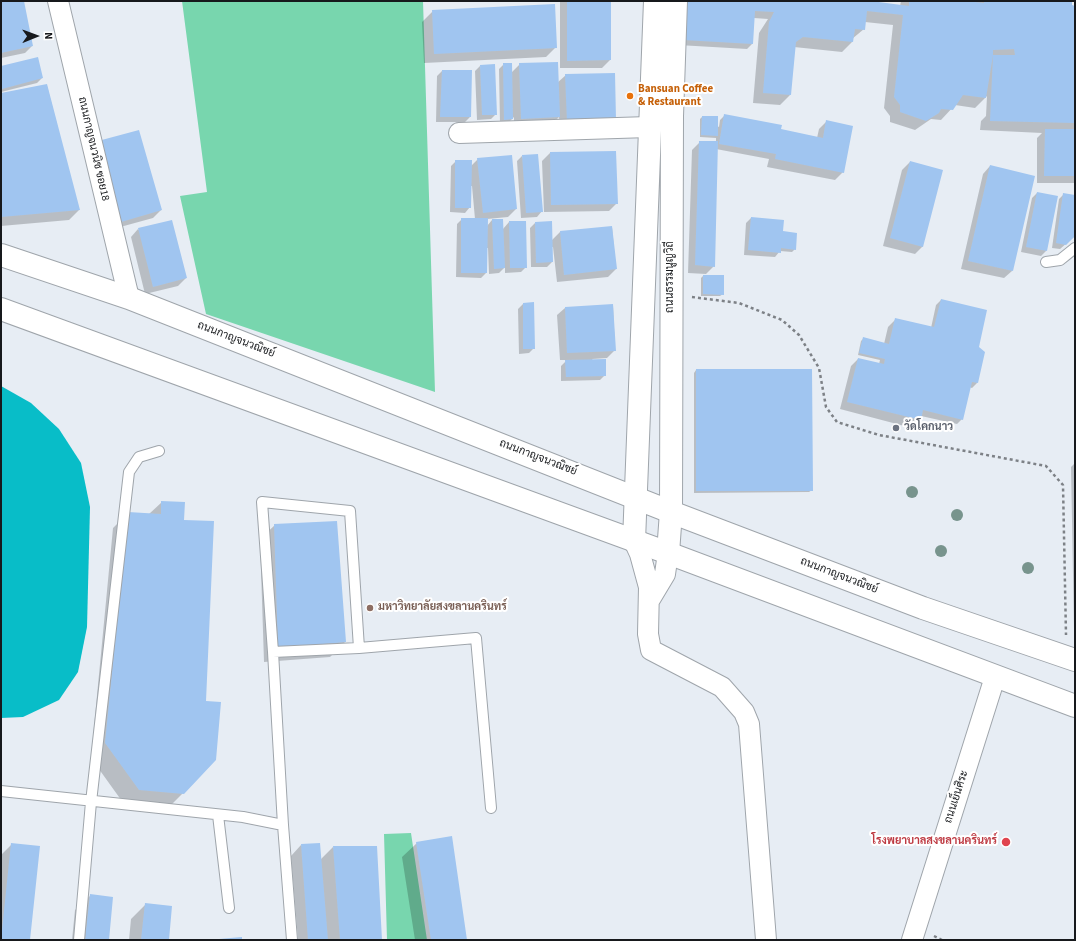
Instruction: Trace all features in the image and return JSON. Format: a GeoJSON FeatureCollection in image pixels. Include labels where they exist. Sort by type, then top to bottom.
{"type":"FeatureCollection","features":[{"type":"Feature","properties":{"kind":"main road"},"geometry":{"type":"LineString","coordinates":[[634,541],[655,1]]}},
{"type":"Feature","properties":{"kind":"main road","name":"ถนนธรรมนูญวิถี"},"geometry":{"type":"LineString","coordinates":[[668,553],[671,512],[672,116],[676,1]]}},
{"type":"Feature","properties":{"kind":"main road","name":"ถนนกาญจนวณิชย์"},"geometry":{"type":"LineString","coordinates":[[1,255],[129,298],[671,512],[923,608],[1071,659]]}},
{"type":"Feature","properties":{"kind":"main road"},"geometry":{"type":"LineString","coordinates":[[1,309],[668,553],[1075,706]]}},
{"type":"Feature","properties":{"kind":"street","name":"ถนนกาญจนวนิช ซอย18"},"geometry":{"type":"LineString","coordinates":[[58,1],[129,298]]}},
{"type":"Feature","properties":{"kind":"street"},"geometry":{"type":"LineString","coordinates":[[460,133],[649,128]]}},
{"type":"Feature","properties":{"kind":"street"},"geometry":{"type":"LineString","coordinates":[[634,541],[644,566],[650,599],[648,634],[651,650],[722,688],[744,712],[748,724],[766,940]]}},
{"type":"Feature","properties":{"kind":"street"},"geometry":{"type":"LineString","coordinates":[[650,599],[665,574],[668,553]]}},
{"type":"Feature","properties":{"kind":"street","name":"ถนนเย็นศิระ"},"geometry":{"type":"LineString","coordinates":[[912,940],[996,677]]}},
{"type":"Feature","properties":{"kind":"lane"},"geometry":{"type":"LineString","coordinates":[[1046,262],[1060,260],[1075,248]]}},
{"type":"Feature","properties":{"kind":"lane"},"geometry":{"type":"LineString","coordinates":[[79,940],[91,802],[129,472],[139,457],[159,451]]}},
{"type":"Feature","properties":{"kind":"lane"},"geometry":{"type":"LineString","coordinates":[[292,940],[262,502],[350,511],[359,648]]}},
{"type":"Feature","properties":{"kind":"lane"},"geometry":{"type":"LineString","coordinates":[[273,652],[359,648],[476,638],[491,808]]}},
{"type":"Feature","properties":{"kind":"lane"},"geometry":{"type":"LineString","coordinates":[[1,791],[218,815],[283,825]]}},
{"type":"Feature","properties":{"kind":"lane"},"geometry":{"type":"LineString","coordinates":[[218,815],[229,908]]}},
{"type":"Feature","properties":{"kind":"path"},"geometry":{"type":"LineString","coordinates":[[671,294],[739,303],[782,320],[799,335],[819,368],[826,407],[837,422],[879,435],[1046,466],[1063,485],[1071,659]]}},
{"type":"Feature","properties":{"kind":"green space"},"geometry":{"type":"Polygon","coordinates":[[[182,1],[423,1],[435,392],[206,314],[180,196],[207,192],[182,1]]]}},
{"type":"Feature","properties":{"kind":"green space"},"geometry":{"type":"Polygon","coordinates":[[[411,833],[427,940],[387,940],[384,834],[411,833]]]}},
{"type":"Feature","properties":{"kind":"water"},"geometry":{"type":"Polygon","coordinates":[[[1,386],[31,403],[59,429],[81,463],[90,507],[87,627],[78,672],[59,700],[23,717],[1,718],[1,386]]]}},
{"type":"Feature","properties":{"kind":"building"},"geometry":{"type":"Polygon","coordinates":[[[24,1],[33,46],[1,53],[1,2],[24,1]]]}},
{"type":"Feature","properties":{"kind":"building"},"geometry":{"type":"Polygon","coordinates":[[[567,1],[611,1],[611,60],[567,61],[567,1]]]}},
{"type":"Feature","properties":{"kind":"building"},"geometry":{"type":"Polygon","coordinates":[[[685,1],[871,1],[909,6],[909,1],[966,1],[984,3],[984,1],[1072,1],[1072,5],[1075,6],[1075,123],[990,121],[993,55],[986,98],[963,95],[953,110],[941,109],[939,113],[926,121],[900,112],[900,105],[894,97],[903,15],[867,11],[865,30],[855,29],[853,42],[803,37],[796,42],[791,95],[763,93],[769,22],[774,12],[755,11],[753,44],[683,40],[685,1]],[[1014,49],[993,50],[993,55],[1015,55],[1014,49]]]}},
{"type":"Feature","properties":{"kind":"building"},"geometry":{"type":"Polygon","coordinates":[[[555,4],[557,48],[434,54],[432,10],[555,4]]]}},
{"type":"Feature","properties":{"kind":"building"},"geometry":{"type":"Polygon","coordinates":[[[38,57],[43,78],[2,89],[1,66],[38,57]]]}},
{"type":"Feature","properties":{"kind":"building"},"geometry":{"type":"Polygon","coordinates":[[[558,62],[560,117],[521,119],[519,63],[558,62]]]}},
{"type":"Feature","properties":{"kind":"building"},"geometry":{"type":"Polygon","coordinates":[[[503,63],[512,63],[513,119],[504,120],[503,63]]]}},
{"type":"Feature","properties":{"kind":"building"},"geometry":{"type":"Polygon","coordinates":[[[495,64],[497,115],[482,115],[480,65],[495,64]]]}},
{"type":"Feature","properties":{"kind":"building"},"geometry":{"type":"Polygon","coordinates":[[[442,70],[472,70],[471,117],[440,117],[442,70]]]}},
{"type":"Feature","properties":{"kind":"building"},"geometry":{"type":"Polygon","coordinates":[[[615,73],[616,120],[567,122],[565,74],[615,73]]]}},
{"type":"Feature","properties":{"kind":"building"},"geometry":{"type":"Polygon","coordinates":[[[47,84],[80,210],[1,217],[1,93],[47,84]]]}},
{"type":"Feature","properties":{"kind":"building"},"geometry":{"type":"Polygon","coordinates":[[[724,114],[782,125],[781,129],[823,138],[826,120],[853,126],[844,173],[775,159],[776,154],[719,144],[724,114]]]}},
{"type":"Feature","properties":{"kind":"building"},"geometry":{"type":"Polygon","coordinates":[[[702,116],[718,116],[718,136],[701,135],[702,116]]]}},
{"type":"Feature","properties":{"kind":"building"},"geometry":{"type":"Polygon","coordinates":[[[1045,129],[1075,129],[1075,176],[1044,176],[1045,129]]]}},
{"type":"Feature","properties":{"kind":"building"},"geometry":{"type":"Polygon","coordinates":[[[139,130],[162,210],[121,222],[98,141],[139,130]]]}},
{"type":"Feature","properties":{"kind":"building"},"geometry":{"type":"Polygon","coordinates":[[[699,141],[718,141],[715,267],[695,265],[699,141]]]}},
{"type":"Feature","properties":{"kind":"building"},"geometry":{"type":"Polygon","coordinates":[[[616,151],[618,204],[551,205],[550,152],[616,151]]]}},
{"type":"Feature","properties":{"kind":"building"},"geometry":{"type":"Polygon","coordinates":[[[538,154],[543,212],[526,213],[522,155],[538,154]]]}},
{"type":"Feature","properties":{"kind":"building"},"geometry":{"type":"Polygon","coordinates":[[[512,155],[517,209],[483,213],[477,158],[512,155]]]}},
{"type":"Feature","properties":{"kind":"building"},"geometry":{"type":"Polygon","coordinates":[[[455,160],[472,160],[471,208],[455,208],[455,160]]]}},
{"type":"Feature","properties":{"kind":"building"},"geometry":{"type":"Polygon","coordinates":[[[910,161],[943,170],[923,247],[890,238],[910,161]]]}},
{"type":"Feature","properties":{"kind":"building"},"geometry":{"type":"Polygon","coordinates":[[[990,165],[1035,176],[1013,271],[968,261],[990,165]]]}},
{"type":"Feature","properties":{"kind":"building"},"geometry":{"type":"Polygon","coordinates":[[[1037,192],[1058,196],[1047,251],[1026,247],[1037,192]]]}},
{"type":"Feature","properties":{"kind":"building"},"geometry":{"type":"Polygon","coordinates":[[[1063,193],[1075,195],[1075,236],[1066,245],[1056,243],[1063,193]]]}},
{"type":"Feature","properties":{"kind":"building"},"geometry":{"type":"Polygon","coordinates":[[[751,217],[784,220],[783,231],[797,233],[796,250],[781,248],[781,253],[748,250],[751,217]]]}},
{"type":"Feature","properties":{"kind":"building"},"geometry":{"type":"Polygon","coordinates":[[[461,218],[488,218],[487,273],[461,273],[461,218]]]}},
{"type":"Feature","properties":{"kind":"building"},"geometry":{"type":"Polygon","coordinates":[[[492,219],[503,219],[505,268],[494,269],[492,219]]]}},
{"type":"Feature","properties":{"kind":"building"},"geometry":{"type":"Polygon","coordinates":[[[172,220],[187,278],[153,287],[138,228],[172,220]]]}},
{"type":"Feature","properties":{"kind":"building"},"geometry":{"type":"Polygon","coordinates":[[[509,221],[526,221],[527,268],[510,268],[509,221]]]}},
{"type":"Feature","properties":{"kind":"building"},"geometry":{"type":"Polygon","coordinates":[[[552,221],[553,262],[536,263],[535,222],[552,221]]]}},
{"type":"Feature","properties":{"kind":"building"},"geometry":{"type":"Polygon","coordinates":[[[612,226],[617,269],[564,275],[560,231],[612,226]]]}},
{"type":"Feature","properties":{"kind":"building"},"geometry":{"type":"Polygon","coordinates":[[[703,275],[724,275],[724,295],[703,294],[703,275]]]}},
{"type":"Feature","properties":{"kind":"building"},"geometry":{"type":"Polygon","coordinates":[[[941,299],[987,310],[979,347],[985,352],[978,383],[972,382],[963,420],[923,410],[921,420],[847,402],[858,358],[884,364],[885,359],[859,353],[863,337],[889,344],[895,318],[934,327],[941,299]]]}},
{"type":"Feature","properties":{"kind":"building"},"geometry":{"type":"Polygon","coordinates":[[[534,302],[535,349],[523,349],[523,303],[534,302]]]}},
{"type":"Feature","properties":{"kind":"building"},"geometry":{"type":"Polygon","coordinates":[[[613,304],[616,351],[567,353],[565,307],[613,304]]]}},
{"type":"Feature","properties":{"kind":"building"},"geometry":{"type":"Polygon","coordinates":[[[606,359],[606,376],[566,377],[565,360],[606,359]]]}},
{"type":"Feature","properties":{"kind":"building"},"geometry":{"type":"Polygon","coordinates":[[[696,369],[812,369],[813,491],[696,491],[696,369]]]}},
{"type":"Feature","properties":{"kind":"building"},"geometry":{"type":"Polygon","coordinates":[[[161,501],[185,502],[184,520],[214,521],[206,701],[221,702],[216,760],[184,794],[139,790],[105,743],[128,512],[161,514],[161,501]]]}},
{"type":"Feature","properties":{"kind":"building"},"geometry":{"type":"Polygon","coordinates":[[[337,521],[346,642],[278,648],[274,524],[337,521]]]}},
{"type":"Feature","properties":{"kind":"building"},"geometry":{"type":"Polygon","coordinates":[[[452,836],[467,940],[431,940],[416,842],[452,836]]]}},
{"type":"Feature","properties":{"kind":"building"},"geometry":{"type":"Polygon","coordinates":[[[11,843],[40,846],[30,940],[1,940],[11,843]]]}},
{"type":"Feature","properties":{"kind":"building"},"geometry":{"type":"Polygon","coordinates":[[[320,843],[328,940],[308,940],[301,844],[320,843]]]}},
{"type":"Feature","properties":{"kind":"building"},"geometry":{"type":"Polygon","coordinates":[[[333,846],[377,846],[382,940],[340,940],[333,846]]]}},
{"type":"Feature","properties":{"kind":"building"},"geometry":{"type":"Polygon","coordinates":[[[90,894],[113,897],[109,940],[85,940],[90,894]]]}},
{"type":"Feature","properties":{"kind":"building"},"geometry":{"type":"Polygon","coordinates":[[[145,903],[172,906],[169,940],[141,940],[145,903]]]}},
{"type":"Feature","properties":{"kind":"building"},"geometry":{"type":"Polygon","coordinates":[[[242,937],[242,940],[219,940],[219,939],[242,937]]]}},
{"type":"Feature","properties":{"kind":"place","name":"Bansuan Coffee & Restaurant"},"geometry":{"type":"Point","coordinates":[630,96]}},
{"type":"Feature","properties":{"kind":"place","name":"วัดโคกนาว"},"geometry":{"type":"Point","coordinates":[896,428]}},
{"type":"Feature","properties":{"kind":"place","name":"มหาวิทยาลัยสงขลานครินทร์"},"geometry":{"type":"Point","coordinates":[370,608]}},
{"type":"Feature","properties":{"kind":"place","name":"โรงพยาบาลสงขลานครินทร์"},"geometry":{"type":"Point","coordinates":[1006,842]}}]}
